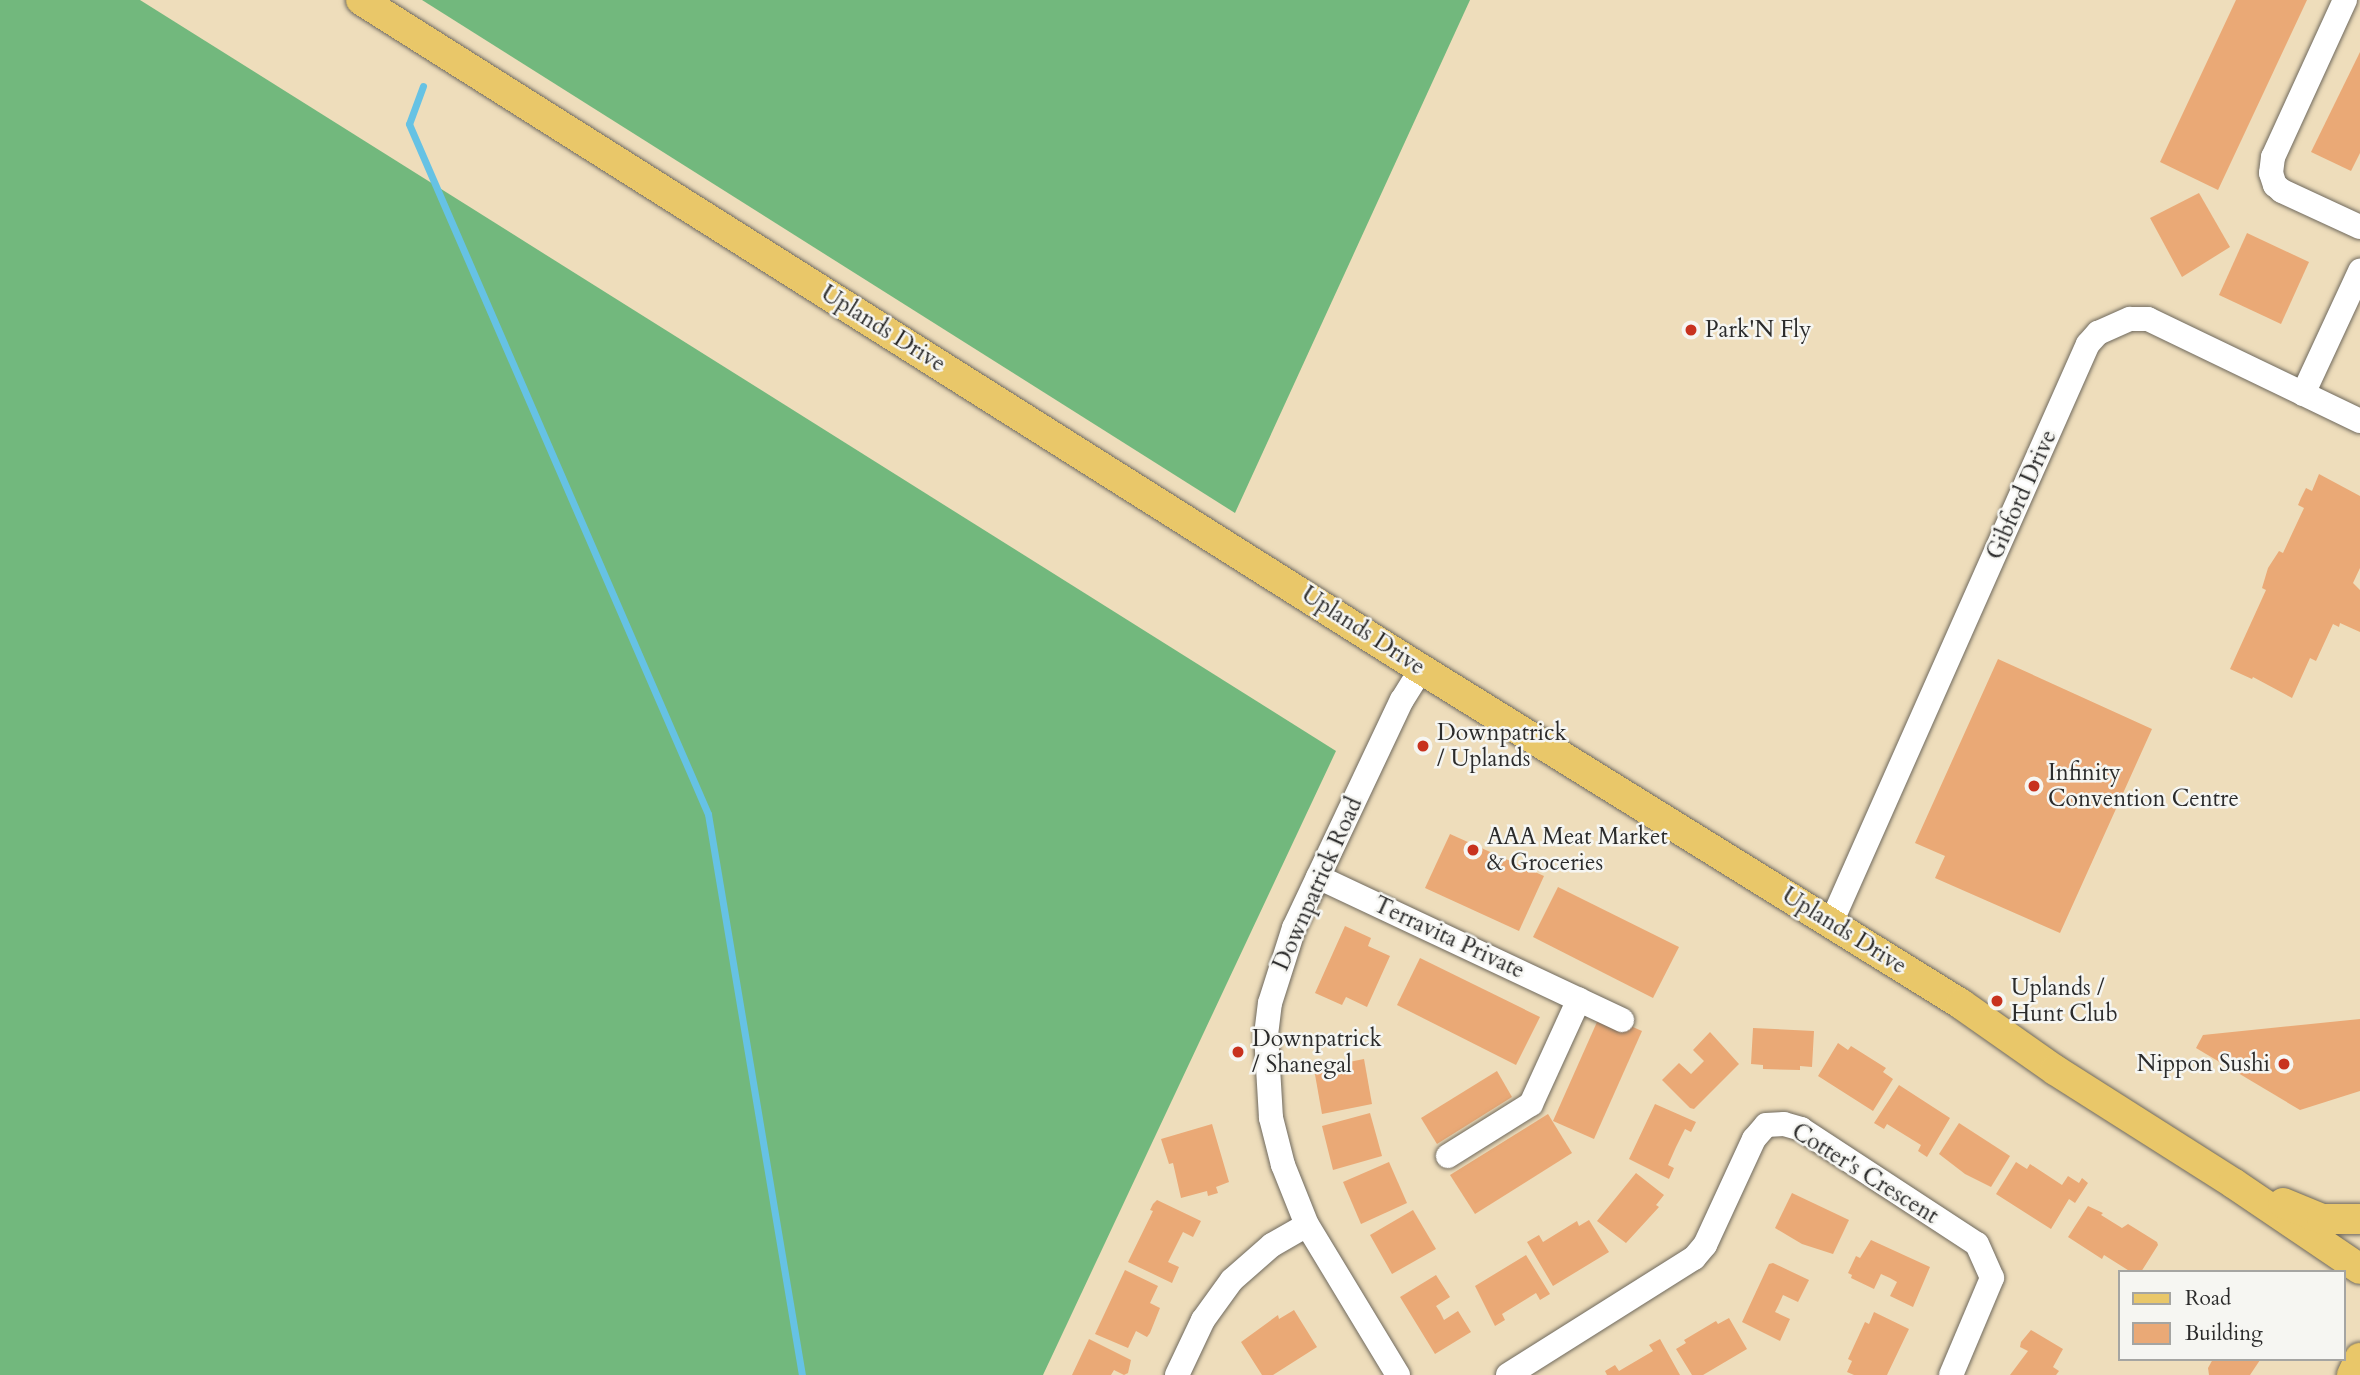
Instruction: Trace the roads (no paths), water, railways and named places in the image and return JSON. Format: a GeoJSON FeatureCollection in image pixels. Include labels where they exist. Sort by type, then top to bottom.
{"type":"FeatureCollection","features":[{"type":"Feature","properties":{"kind":"main road","name":"Uplands Drive"},"geometry":{"type":"LineString","coordinates":[[361,0],[1421,669],[1961,1004],[2055,1070],[2233,1183],[2360,1269]]}},
{"type":"Feature","properties":{"kind":"main road"},"geometry":{"type":"LineString","coordinates":[[2233,1183],[2322,1219],[2360,1219]]}},
{"type":"Feature","properties":{"kind":"main road"},"geometry":{"type":"LineString","coordinates":[[2352,1375],[2360,1358]]}},
{"type":"Feature","properties":{"kind":"street"},"geometry":{"type":"LineString","coordinates":[[2345,0],[2273,157],[2271,173],[2275,185],[2282,191],[2360,227]]}},
{"type":"Feature","properties":{"kind":"street"},"geometry":{"type":"LineString","coordinates":[[2303,394],[2360,271]]}},
{"type":"Feature","properties":{"kind":"street","name":"Gibford Drive"},"geometry":{"type":"LineString","coordinates":[[1831,923],[2088,344],[2098,333],[2130,319],[2148,319],[2360,421]]}},
{"type":"Feature","properties":{"kind":"street","name":"Downpatrick Road"},"geometry":{"type":"LineString","coordinates":[[1398,1375],[1307,1225],[1283,1165],[1271,1118],[1266,1035],[1270,1003],[1280,969],[1318,877],[1402,700],[1421,669]]}},
{"type":"Feature","properties":{"kind":"street","name":"Terravita Private"},"geometry":{"type":"LineString","coordinates":[[1318,877],[1622,1020]]}},
{"type":"Feature","properties":{"kind":"street"},"geometry":{"type":"LineString","coordinates":[[1448,1156],[1531,1104],[1579,999]]}},
{"type":"Feature","properties":{"kind":"street","name":"Cotter's Crescent"},"geometry":{"type":"LineString","coordinates":[[1508,1375],[1694,1258],[1705,1245],[1754,1139],[1766,1125],[1784,1124],[1801,1129],[1977,1244],[1992,1278],[1951,1375]]}},
{"type":"Feature","properties":{"kind":"street"},"geometry":{"type":"LineString","coordinates":[[1177,1375],[1203,1320],[1232,1280],[1272,1245],[1307,1225]]}},
{"type":"Feature","properties":{"kind":"waterway"},"geometry":{"type":"LineString","coordinates":[[423,86],[409,124],[708,814],[802,1375]]}},
{"type":"Feature","properties":{"kind":"place","name":"Park'N Fly"},"geometry":{"type":"Point","coordinates":[1691,330]}},
{"type":"Feature","properties":{"kind":"place","name":"Downpatrick / Uplands"},"geometry":{"type":"Point","coordinates":[1423,746]}},
{"type":"Feature","properties":{"kind":"place","name":"Infinity Convention Centre"},"geometry":{"type":"Point","coordinates":[2034,786]}},
{"type":"Feature","properties":{"kind":"place","name":"AAA Meat Market & Groceries"},"geometry":{"type":"Point","coordinates":[1473,850]}},
{"type":"Feature","properties":{"kind":"place","name":"Uplands / Hunt Club"},"geometry":{"type":"Point","coordinates":[1997,1001]}},
{"type":"Feature","properties":{"kind":"place","name":"Downpatrick / Shanegal"},"geometry":{"type":"Point","coordinates":[1238,1052]}},
{"type":"Feature","properties":{"kind":"place","name":"Nippon Sushi"},"geometry":{"type":"Point","coordinates":[2284,1064]}}]}
